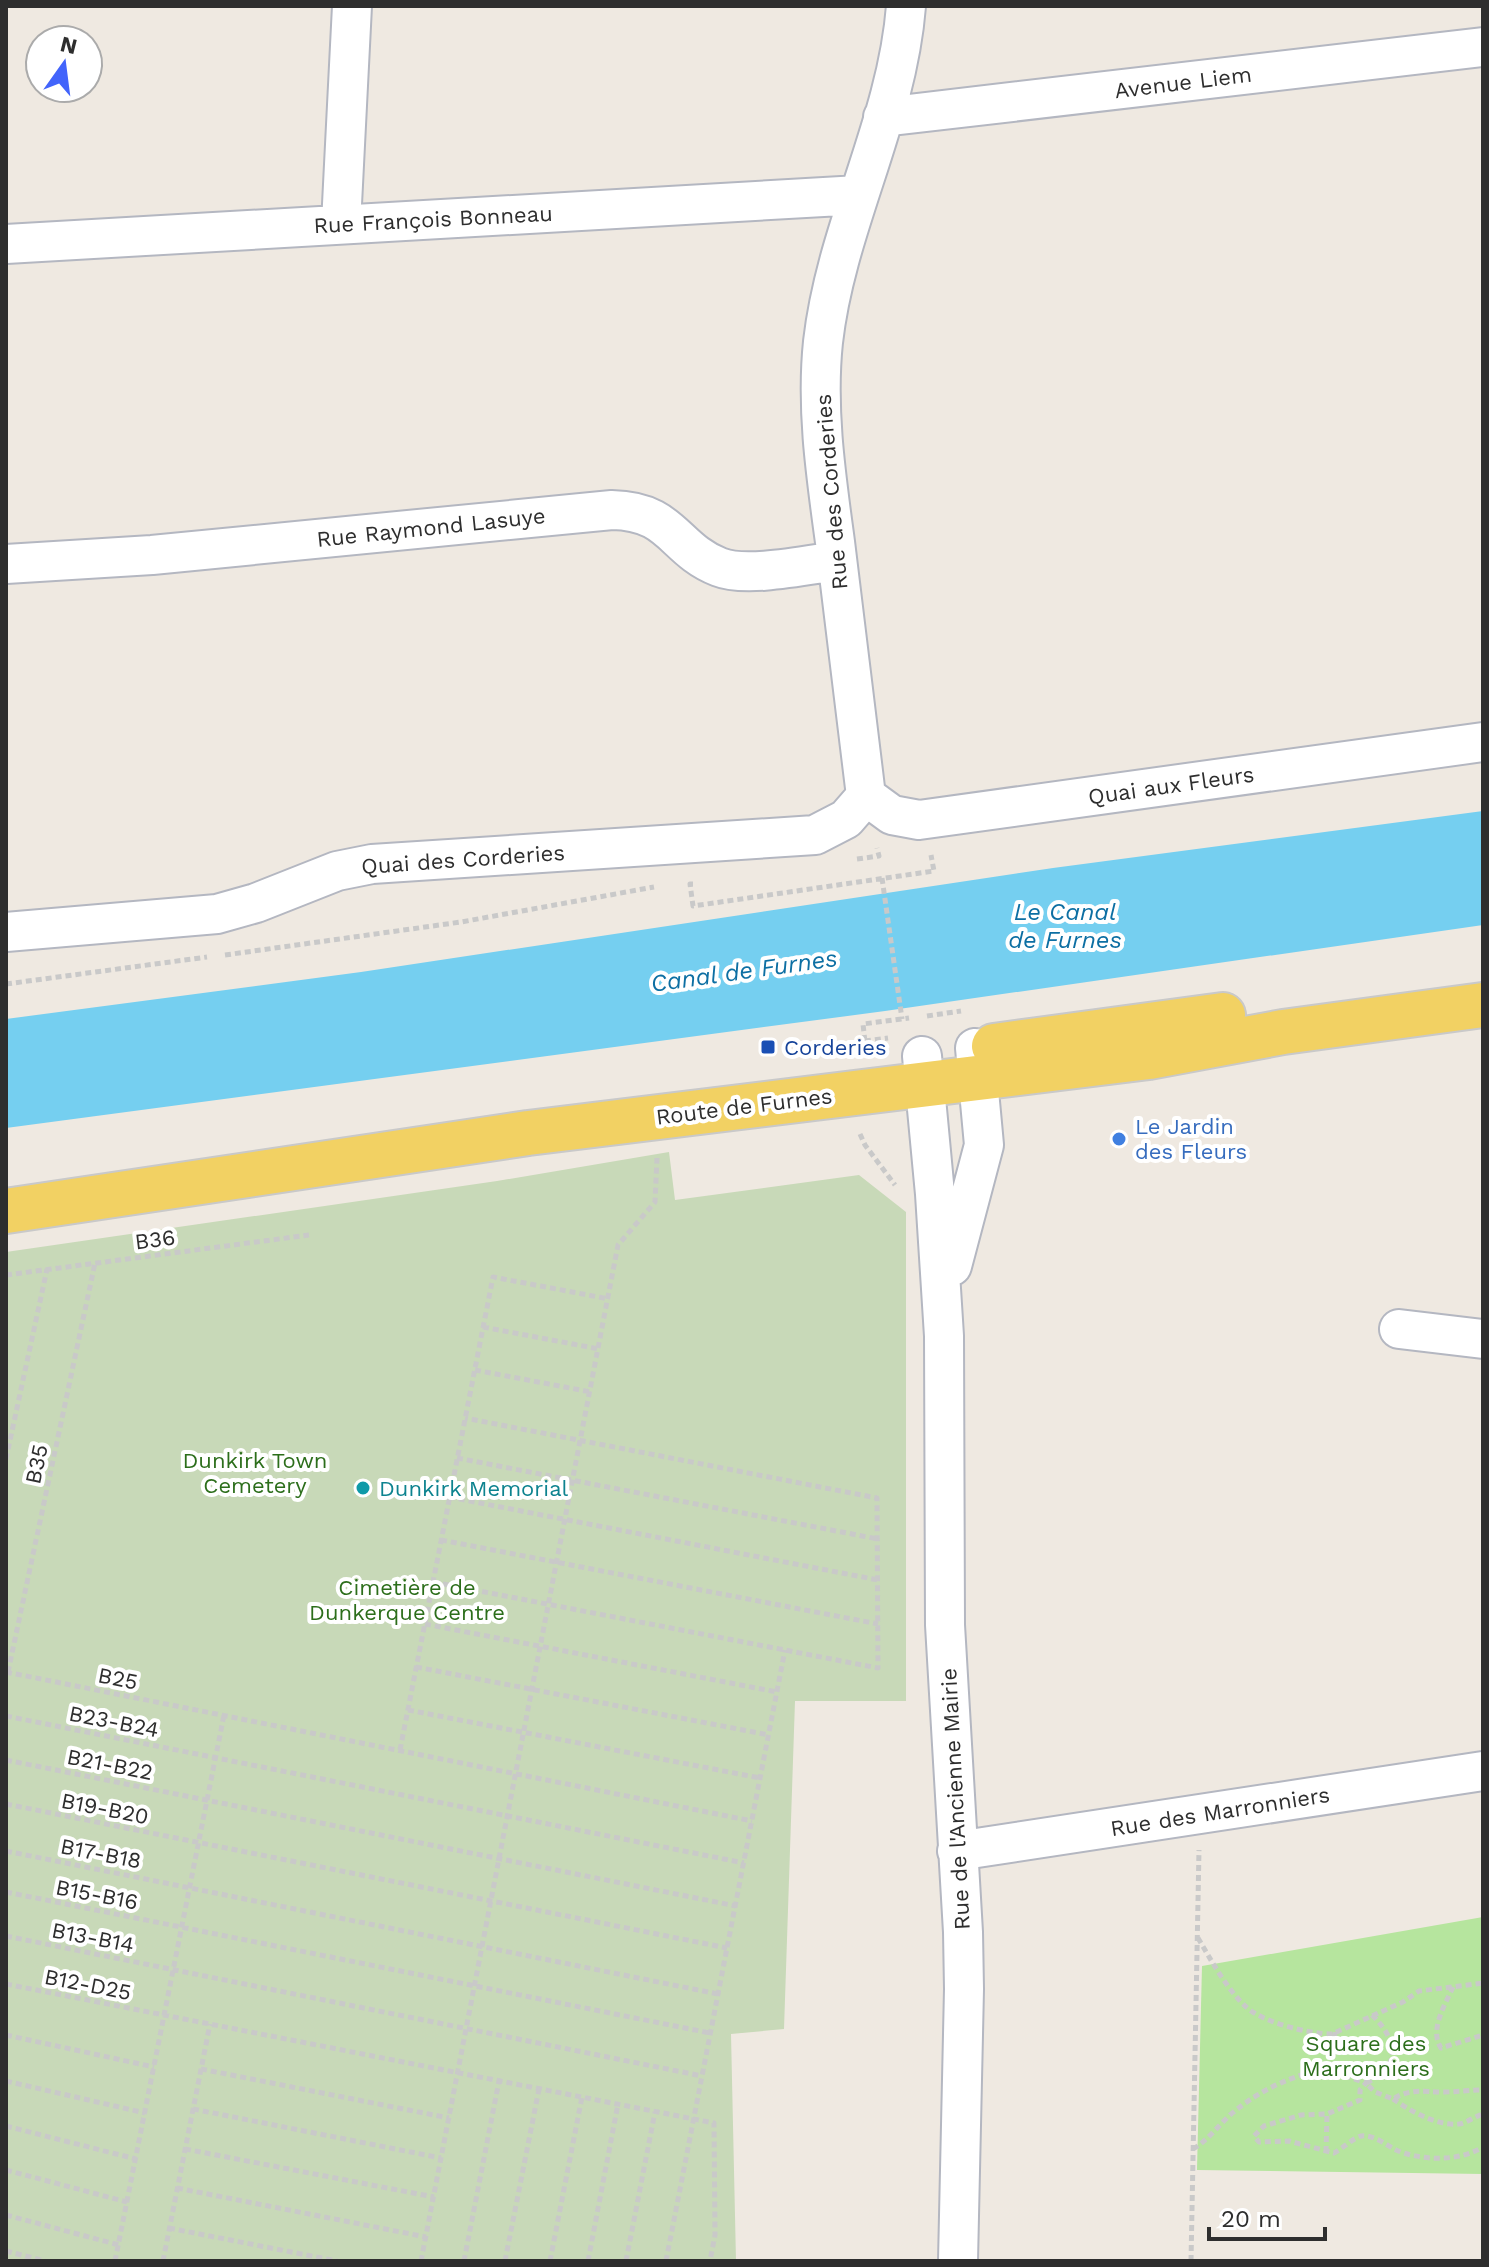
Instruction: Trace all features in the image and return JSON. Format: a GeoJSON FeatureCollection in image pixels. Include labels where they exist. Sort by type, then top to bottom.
{"type":"FeatureCollection","features":[{"type":"Feature","properties":{"kind":"main road","name":"Route de Furnes"},"geometry":{"type":"LineString","coordinates":[[977,1064],[1483,979]]}},
{"type":"Feature","properties":{"kind":"main road","name":"Route de Furnes"},"geometry":{"type":"LineString","coordinates":[[6,1187],[916,1054],[977,1064],[1149,1057],[1274,1033],[1483,1005]]}},
{"type":"Feature","properties":{"kind":"main road","name":"Route de Furnes"},"geometry":{"type":"LineString","coordinates":[[6,1211],[447,1145],[782,1100],[916,1054]]}},
{"type":"Feature","properties":{"kind":"street"},"geometry":{"type":"LineString","coordinates":[[341,224],[352,6]]}},
{"type":"Feature","properties":{"kind":"street","name":"Rue des Corderies"},"geometry":{"type":"LineString","coordinates":[[866,796],[823,444],[821,369],[833,287],[898,62],[906,6]]}},
{"type":"Feature","properties":{"kind":"street","name":"Avenue Liem"},"geometry":{"type":"LineString","coordinates":[[883,117],[1483,47]]}},
{"type":"Feature","properties":{"kind":"street","name":"Rue François Bonneau"},"geometry":{"type":"LineString","coordinates":[[6,244],[859,195]]}},
{"type":"Feature","properties":{"kind":"street","name":"Rue Raymond Lasuye"},"geometry":{"type":"LineString","coordinates":[[6,564],[152,555],[612,510],[647,514],[710,563],[722,568],[749,571],[837,561]]}},
{"type":"Feature","properties":{"kind":"street","name":"Quai aux Fleurs"},"geometry":{"type":"LineString","coordinates":[[866,796],[892,815],[919,820],[1483,742]]}},
{"type":"Feature","properties":{"kind":"street","name":"Quai des Corderies"},"geometry":{"type":"LineString","coordinates":[[6,932],[217,914],[256,903],[337,871],[372,864],[815,835],[846,819],[866,796]]}},
{"type":"Feature","properties":{"kind":"street","name":"Rue de l'Ancienne Mairie"},"geometry":{"type":"LineString","coordinates":[[916,1054],[935,1194],[944,1336],[944,1599],[964,1989],[958,2261]]}},
{"type":"Feature","properties":{"kind":"street","name":"Rue de l'Ancienne Mairie"},"geometry":{"type":"LineString","coordinates":[[944,1336],[952,1264],[984,1145],[977,1064]]}},
{"type":"Feature","properties":{"kind":"street"},"geometry":{"type":"LineString","coordinates":[[1399,1329],[1483,1339]]}},
{"type":"Feature","properties":{"kind":"street","name":"Rue des Marronniers"},"geometry":{"type":"LineString","coordinates":[[957,1851],[1483,1771]]}},
{"type":"Feature","properties":{"kind":"path"},"geometry":{"type":"LineString","coordinates":[[847,860],[879,856],[877,845],[862,848]]}},
{"type":"Feature","properties":{"kind":"path"},"geometry":{"type":"LineString","coordinates":[[686,880],[703,880],[690,884],[693,906],[934,871]]}},
{"type":"Feature","properties":{"kind":"path"},"geometry":{"type":"LineString","coordinates":[[882,878],[916,1054]]}},
{"type":"Feature","properties":{"kind":"path"},"geometry":{"type":"LineString","coordinates":[[6,984],[461,922],[659,886]]}},
{"type":"Feature","properties":{"kind":"path"},"geometry":{"type":"LineString","coordinates":[[863,1024],[916,1054]]}},
{"type":"Feature","properties":{"kind":"path"},"geometry":{"type":"LineString","coordinates":[[421,2261],[618,1245],[655,1202],[657,1117]]}},
{"type":"Feature","properties":{"kind":"path","name":"B36"},"geometry":{"type":"LineString","coordinates":[[6,1277],[309,1235]]}},
{"type":"Feature","properties":{"kind":"path","name":"B35"},"geometry":{"type":"LineString","coordinates":[[7,1672],[95,1263]]}},
{"type":"Feature","properties":{"kind":"path"},"geometry":{"type":"LineString","coordinates":[[6,1459],[47,1269]]}},
{"type":"Feature","properties":{"kind":"path"},"geometry":{"type":"LineString","coordinates":[[400,1750],[493,1277],[609,1299]]}},
{"type":"Feature","properties":{"kind":"path"},"geometry":{"type":"LineString","coordinates":[[483,1327],[599,1349]]}},
{"type":"Feature","properties":{"kind":"path"},"geometry":{"type":"LineString","coordinates":[[475,1370],[591,1392]]}},
{"type":"Feature","properties":{"kind":"path"},"geometry":{"type":"LineString","coordinates":[[433,1582],[878,1668],[877,1498],[465,1418]]}},
{"type":"Feature","properties":{"kind":"path"},"geometry":{"type":"LineString","coordinates":[[457,1458],[878,1539]]}},
{"type":"Feature","properties":{"kind":"path"},"geometry":{"type":"LineString","coordinates":[[449,1497],[878,1580]]}},
{"type":"Feature","properties":{"kind":"path"},"geometry":{"type":"LineString","coordinates":[[441,1540],[878,1624]]}},
{"type":"Feature","properties":{"kind":"path"},"geometry":{"type":"LineString","coordinates":[[425,1624],[777,1692]]}},
{"type":"Feature","properties":{"kind":"path"},"geometry":{"type":"LineString","coordinates":[[666,2261],[785,1650]]}},
{"type":"Feature","properties":{"kind":"path"},"geometry":{"type":"LineString","coordinates":[[416,1667],[769,1735]]}},
{"type":"Feature","properties":{"kind":"path","name":"B25"},"geometry":{"type":"LineString","coordinates":[[7,1672],[752,1821]]}},
{"type":"Feature","properties":{"kind":"path"},"geometry":{"type":"LineString","coordinates":[[408,1710],[760,1778]]}},
{"type":"Feature","properties":{"kind":"path"},"geometry":{"type":"LineString","coordinates":[[115,2261],[224,1715]]}},
{"type":"Feature","properties":{"kind":"path","name":"B23-B24"},"geometry":{"type":"LineString","coordinates":[[6,1716],[744,1863]]}},
{"type":"Feature","properties":{"kind":"path","name":"B21-B22"},"geometry":{"type":"LineString","coordinates":[[6,1760],[736,1906]]}},
{"type":"Feature","properties":{"kind":"path","name":"B19-B20"},"geometry":{"type":"LineString","coordinates":[[6,1804],[727,1948]]}},
{"type":"Feature","properties":{"kind":"path"},"geometry":{"type":"LineString","coordinates":[[1191,2261],[1200,1814]]}},
{"type":"Feature","properties":{"kind":"path","name":"B17-B18"},"geometry":{"type":"LineString","coordinates":[[6,1851],[718,1994]]}},
{"type":"Feature","properties":{"kind":"path","name":"B15-B16"},"geometry":{"type":"LineString","coordinates":[[6,1892],[710,2033]]}},
{"type":"Feature","properties":{"kind":"path","name":"B13-B14"},"geometry":{"type":"LineString","coordinates":[[6,1936],[702,2076]]}},
{"type":"Feature","properties":{"kind":"path"},"geometry":{"type":"LineString","coordinates":[[1197,1937],[1245,2007],[1291,2029],[1321,2034],[1335,2032],[1403,2002],[1419,1991],[1483,1983]]}},
{"type":"Feature","properties":{"kind":"path","name":"B12-D25"},"geometry":{"type":"LineString","coordinates":[[6,1984],[714,2123],[715,2235],[710,2261]]}},
{"type":"Feature","properties":{"kind":"path"},"geometry":{"type":"LineString","coordinates":[[1453,1987],[1438,2024],[1436,2041],[1441,2048],[1483,2035]]}},
{"type":"Feature","properties":{"kind":"path"},"geometry":{"type":"LineString","coordinates":[[1372,2015],[1384,2026],[1389,2036],[1392,2058],[1379,2077],[1360,2090],[1360,2100],[1327,2114],[1301,2115],[1264,2126],[1254,2136],[1259,2142],[1289,2141],[1334,2153],[1360,2136],[1376,2138],[1397,2150],[1423,2158],[1454,2157],[1473,2153],[1483,2147]]}},
{"type":"Feature","properties":{"kind":"path"},"geometry":{"type":"LineString","coordinates":[[163,2261],[210,2024]]}},
{"type":"Feature","properties":{"kind":"path"},"geometry":{"type":"LineString","coordinates":[[1332,2066],[1335,2032]]}},
{"type":"Feature","properties":{"kind":"path"},"geometry":{"type":"LineString","coordinates":[[6,2035],[154,2067]]}},
{"type":"Feature","properties":{"kind":"path"},"geometry":{"type":"LineString","coordinates":[[1193,2149],[1268,2086],[1332,2066]]}},
{"type":"Feature","properties":{"kind":"path"},"geometry":{"type":"LineString","coordinates":[[1332,2066],[1411,2111],[1441,2122],[1461,2124],[1483,2114]]}},
{"type":"Feature","properties":{"kind":"path"},"geometry":{"type":"LineString","coordinates":[[201,2069],[449,2118]]}},
{"type":"Feature","properties":{"kind":"path"},"geometry":{"type":"LineString","coordinates":[[6,2081],[145,2113]]}},
{"type":"Feature","properties":{"kind":"path"},"geometry":{"type":"LineString","coordinates":[[464,2261],[499,2081]]}},
{"type":"Feature","properties":{"kind":"path"},"geometry":{"type":"LineString","coordinates":[[505,2261],[539,2089]]}},
{"type":"Feature","properties":{"kind":"path"},"geometry":{"type":"LineString","coordinates":[[1393,2099],[1404,2092],[1418,2090],[1483,2090]]}},
{"type":"Feature","properties":{"kind":"path"},"geometry":{"type":"LineString","coordinates":[[550,2261],[582,2097]]}},
{"type":"Feature","properties":{"kind":"path"},"geometry":{"type":"LineString","coordinates":[[588,2261],[618,2104]]}},
{"type":"Feature","properties":{"kind":"path"},"geometry":{"type":"LineString","coordinates":[[193,2109],[441,2158]]}},
{"type":"Feature","properties":{"kind":"path"},"geometry":{"type":"LineString","coordinates":[[626,2261],[655,2112]]}},
{"type":"Feature","properties":{"kind":"path"},"geometry":{"type":"LineString","coordinates":[[1326,2152],[1327,2114]]}},
{"type":"Feature","properties":{"kind":"path"},"geometry":{"type":"LineString","coordinates":[[6,2126],[136,2159]]}},
{"type":"Feature","properties":{"kind":"path"},"geometry":{"type":"LineString","coordinates":[[185,2149],[434,2197]]}},
{"type":"Feature","properties":{"kind":"path"},"geometry":{"type":"LineString","coordinates":[[6,2170],[127,2202]]}},
{"type":"Feature","properties":{"kind":"path"},"geometry":{"type":"LineString","coordinates":[[177,2188],[426,2237]]}},
{"type":"Feature","properties":{"kind":"path"},"geometry":{"type":"LineString","coordinates":[[6,2215],[119,2245]]}},
{"type":"Feature","properties":{"kind":"path"},"geometry":{"type":"LineString","coordinates":[[169,2228],[337,2261]]}},
{"type":"Feature","properties":{"kind":"path"},"geometry":{"type":"LineString","coordinates":[[6,2251],[45,2261]]}},
{"type":"Feature","properties":{"kind":"green space","name":"Cimetière de Dunkerque Centre"},"geometry":{"type":"Polygon","coordinates":[[[669,1152],[675,1200],[859,1175],[906,1212],[906,1701],[795,1701],[784,2029],[731,2034],[736,2261],[6,2261],[6,1252],[497,1181],[669,1152]]]}},
{"type":"Feature","properties":{"kind":"green space","name":"Square des Marronniers"},"geometry":{"type":"Polygon","coordinates":[[[1483,1917],[1483,2174],[1197,2170],[1202,1966],[1483,1917]]]}},
{"type":"Feature","properties":{"kind":"water","name":"Le Canal de Furnes"},"geometry":{"type":"Polygon","coordinates":[[[1483,811],[1483,925],[885,1011],[6,1128],[6,1019],[361,972],[1053,868],[1483,811]]]}},
{"type":"Feature","properties":{"kind":"place","name":"Corderies"},"geometry":{"type":"Point","coordinates":[768,1047]}},
{"type":"Feature","properties":{"kind":"place","name":"Le Jardin des Fleurs"},"geometry":{"type":"Point","coordinates":[1119,1139]}},
{"type":"Feature","properties":{"kind":"place","name":"Dunkirk Memorial"},"geometry":{"type":"Point","coordinates":[363,1488]}},
{"type":"Feature","properties":{"kind":"water label","name":"Canal de Furnes"},"geometry":{"type":"Point","coordinates":[744,971]}},
{"type":"Feature","properties":{"kind":"park label","name":"Dunkirk Town Cemetery"},"geometry":{"type":"Point","coordinates":[255,1472]}}]}
